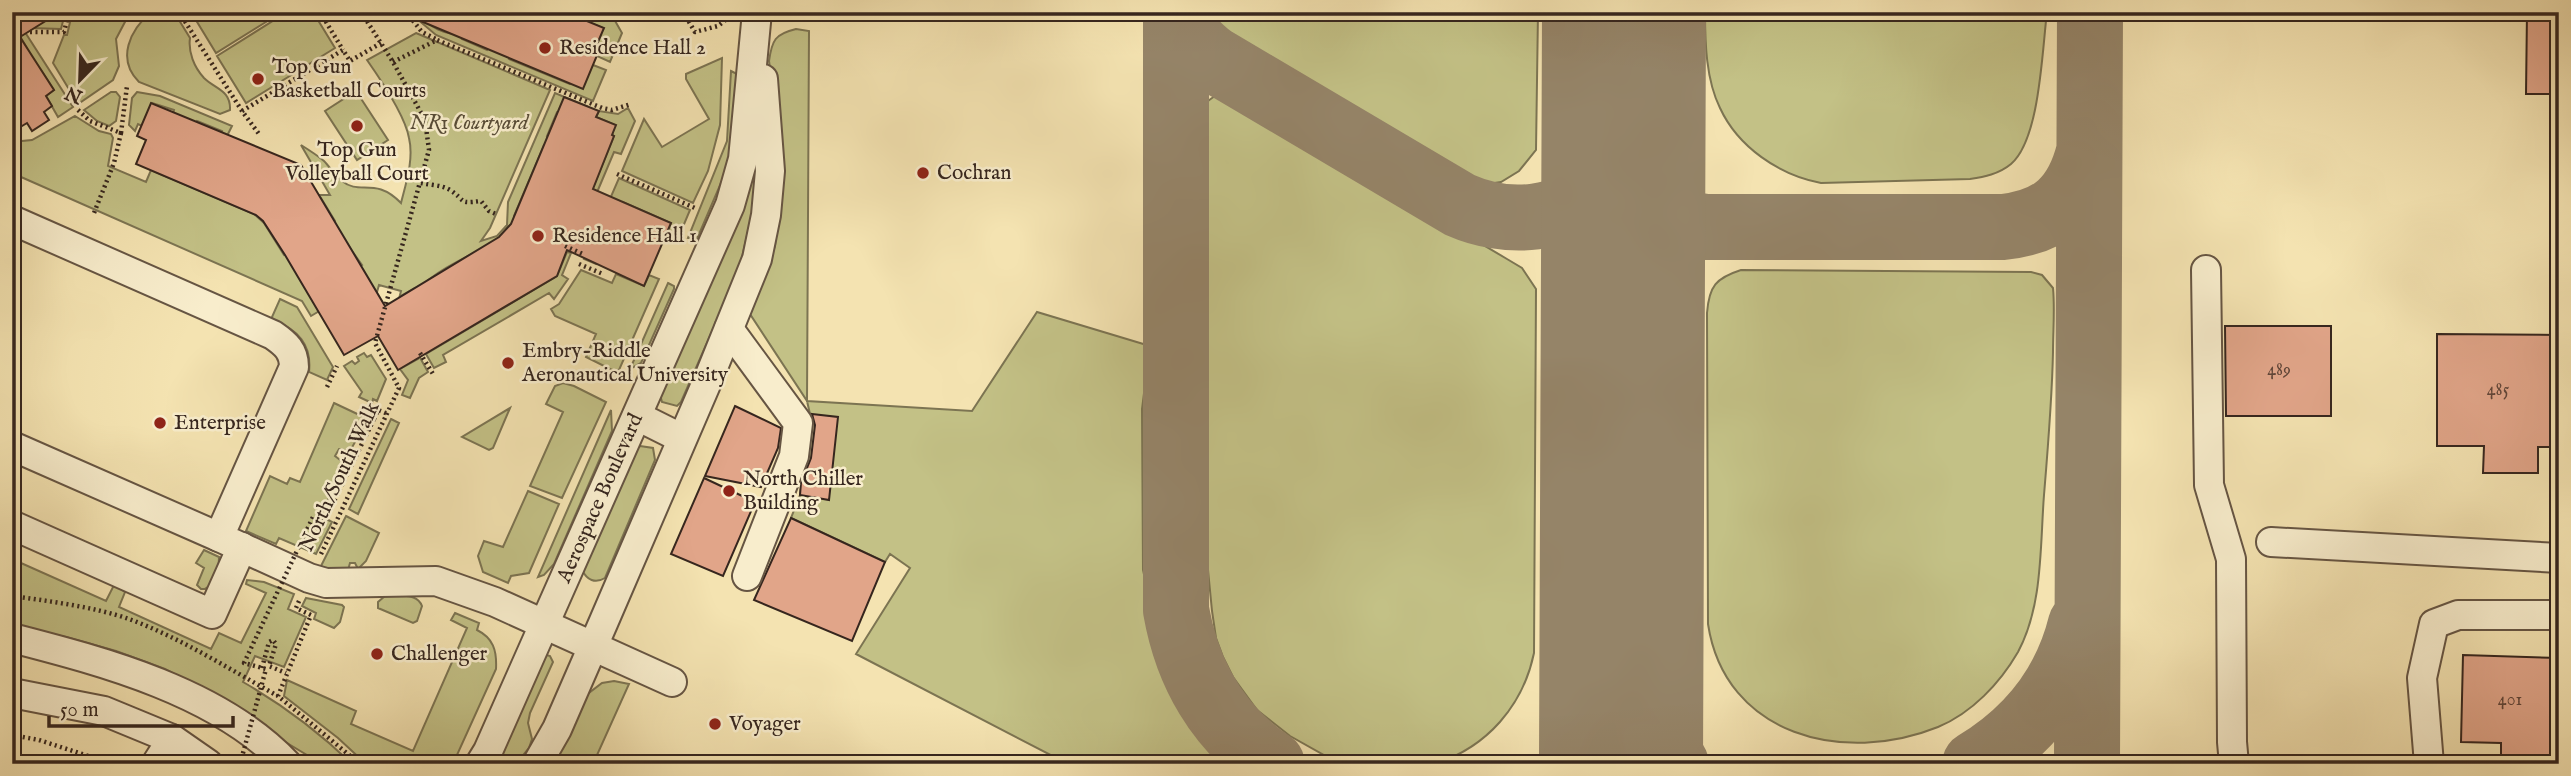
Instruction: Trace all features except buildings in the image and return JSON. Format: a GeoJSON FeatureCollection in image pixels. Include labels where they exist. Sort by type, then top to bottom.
{"type":"FeatureCollection","features":[{"type":"Feature","properties":{"kind":"street","name":"Aerospace Boulevard"},"geometry":{"type":"LineString","coordinates":[[537,764],[557,729],[757,259],[771,172],[769,127],[757,19]]}},
{"type":"Feature","properties":{"kind":"street","name":"Aerospace Boulevard"},"geometry":{"type":"LineString","coordinates":[[480,764],[730,205],[743,159],[757,19]]}},
{"type":"Feature","properties":{"kind":"street"},"geometry":{"type":"LineString","coordinates":[[12,220],[274,335],[287,345],[294,358],[294,367],[231,542],[212,614],[12,525]]}},
{"type":"Feature","properties":{"kind":"street"},"geometry":{"type":"LineString","coordinates":[[2206,271],[2209,485],[2231,559],[2234,764]]}},
{"type":"Feature","properties":{"kind":"street"},"geometry":{"type":"LineString","coordinates":[[729,329],[798,423],[794,456],[747,576]]}},
{"type":"Feature","properties":{"kind":"street"},"geometry":{"type":"LineString","coordinates":[[637,416],[681,438]]}},
{"type":"Feature","properties":{"kind":"street"},"geometry":{"type":"LineString","coordinates":[[12,446],[309,578],[326,583],[436,581],[466,590],[673,682]]}},
{"type":"Feature","properties":{"kind":"street"},"geometry":{"type":"LineString","coordinates":[[2271,542],[2559,558]]}},
{"type":"Feature","properties":{"kind":"street"},"geometry":{"type":"LineString","coordinates":[[2429,764],[2422,678],[2434,624],[2458,615],[2559,615]]}},
{"type":"Feature","properties":{"kind":"street"},"geometry":{"type":"LineString","coordinates":[[12,638],[106,663],[188,696],[220,713],[274,750],[287,764]]}},
{"type":"Feature","properties":{"kind":"street"},"geometry":{"type":"LineString","coordinates":[[12,693],[104,710],[172,739],[208,764]]}},
{"type":"Feature","properties":{"kind":"street"},"geometry":{"type":"LineString","coordinates":[[156,764],[172,739]]}},
{"type":"Feature","properties":{"kind":"path"},"geometry":{"type":"LineString","coordinates":[[179,12],[242,111],[260,134]]}},
{"type":"Feature","properties":{"kind":"path"},"geometry":{"type":"LineString","coordinates":[[320,12],[350,61],[382,43]]}},
{"type":"Feature","properties":{"kind":"path","name":"North/South Walk"},"geometry":{"type":"LineString","coordinates":[[319,558],[399,388],[375,343],[429,150],[425,120],[382,43],[361,12]]}},
{"type":"Feature","properties":{"kind":"path"},"geometry":{"type":"LineString","coordinates":[[406,12],[422,32],[437,40],[602,108],[612,110],[631,104]]}},
{"type":"Feature","properties":{"kind":"path"},"geometry":{"type":"LineString","coordinates":[[682,12],[695,32],[718,26],[728,18]]}},
{"type":"Feature","properties":{"kind":"path"},"geometry":{"type":"LineString","coordinates":[[30,32],[64,32],[67,20]]}},
{"type":"Feature","properties":{"kind":"path"},"geometry":{"type":"LineString","coordinates":[[393,62],[437,40]]}},
{"type":"Feature","properties":{"kind":"path"},"geometry":{"type":"LineString","coordinates":[[242,111],[343,50]]}},
{"type":"Feature","properties":{"kind":"path"},"geometry":{"type":"LineString","coordinates":[[94,213],[110,174],[121,132],[127,86]]}},
{"type":"Feature","properties":{"kind":"path"},"geometry":{"type":"LineString","coordinates":[[78,110],[90,121],[121,132]]}},
{"type":"Feature","properties":{"kind":"path"},"geometry":{"type":"LineString","coordinates":[[617,174],[695,208]]}},
{"type":"Feature","properties":{"kind":"path"},"geometry":{"type":"LineString","coordinates":[[421,183],[448,188],[467,203],[481,201],[489,211],[496,214]]}},
{"type":"Feature","properties":{"kind":"path"},"geometry":{"type":"LineString","coordinates":[[573,237],[587,243]]}},
{"type":"Feature","properties":{"kind":"path"},"geometry":{"type":"LineString","coordinates":[[565,246],[583,254]]}},
{"type":"Feature","properties":{"kind":"path"},"geometry":{"type":"LineString","coordinates":[[579,264],[603,274]]}},
{"type":"Feature","properties":{"kind":"path"},"geometry":{"type":"LineString","coordinates":[[420,353],[433,373]]}},
{"type":"Feature","properties":{"kind":"path"},"geometry":{"type":"LineString","coordinates":[[327,387],[337,366]]}},
{"type":"Feature","properties":{"kind":"path"},"geometry":{"type":"LineString","coordinates":[[240,764],[266,670],[244,663],[313,517],[324,522],[377,410],[388,414]]}},
{"type":"Feature","properties":{"kind":"path"},"geometry":{"type":"LineString","coordinates":[[12,596],[48,601],[127,619],[173,638],[278,696],[360,764]]}},
{"type":"Feature","properties":{"kind":"path"},"geometry":{"type":"LineString","coordinates":[[278,696],[311,615],[296,608],[301,596]]}},
{"type":"Feature","properties":{"kind":"path"},"geometry":{"type":"LineString","coordinates":[[262,667],[269,642],[273,640],[276,644],[269,666],[286,673]]}},
{"type":"Feature","properties":{"kind":"path"},"geometry":{"type":"LineString","coordinates":[[12,735],[40,740],[113,764]]}},
{"type":"Feature","properties":{"kind":"green space"},"geometry":{"type":"Polygon","coordinates":[[[60,12],[79,12],[82,17],[89,12],[136,12],[126,20],[116,39],[119,66],[113,80],[78,104],[53,63],[64,35],[67,35],[71,18],[64,17],[61,29],[31,28],[60,12]]]}},
{"type":"Feature","properties":{"kind":"green space"},"geometry":{"type":"Polygon","coordinates":[[[151,12],[174,12],[190,38],[192,59],[197,69],[225,94],[230,110],[220,114],[139,82],[128,64],[127,54],[137,27],[151,12]]]}},
{"type":"Feature","properties":{"kind":"green space","name":"Top Gun Basketball Courts"},"geometry":{"type":"Polygon","coordinates":[[[191,12],[282,12],[216,53],[191,12]]]}},
{"type":"Feature","properties":{"kind":"green space","name":"Top Gun Basketball Courts"},"geometry":{"type":"Polygon","coordinates":[[[287,12],[313,12],[335,48],[246,103],[217,56],[287,12]]]}},
{"type":"Feature","properties":{"kind":"green space"},"geometry":{"type":"Polygon","coordinates":[[[419,12],[438,30],[464,35],[462,39],[487,50],[489,46],[511,54],[509,59],[570,84],[593,65],[606,70],[593,101],[436,35],[417,19],[419,12]]]}},
{"type":"Feature","properties":{"kind":"green space"},"geometry":{"type":"Polygon","coordinates":[[[557,12],[610,12],[622,33],[610,62],[597,56],[598,53],[594,51],[603,28],[557,12]]]}},
{"type":"Feature","properties":{"kind":"green space"},"geometry":{"type":"Polygon","coordinates":[[[1202,12],[1538,12],[1536,150],[1519,171],[1501,182],[1481,185],[1465,183],[1224,38],[1207,23],[1202,12]]]}},
{"type":"Feature","properties":{"kind":"green space"},"geometry":{"type":"Polygon","coordinates":[[[1705,12],[2047,12],[2038,93],[2028,135],[2021,152],[2011,164],[1986,176],[1970,179],[1821,183],[1805,179],[1762,157],[1737,135],[1728,122],[1715,97],[1709,73],[1705,12]]]}},
{"type":"Feature","properties":{"kind":"green space"},"geometry":{"type":"Polygon","coordinates":[[[14,15],[73,107],[58,117],[46,96],[54,90],[41,70],[31,75],[27,48],[15,28],[14,15]]]}},
{"type":"Feature","properties":{"kind":"green space"},"geometry":{"type":"Polygon","coordinates":[[[796,29],[809,31],[807,401],[750,314],[775,246],[783,162],[770,54],[773,43],[779,36],[796,29]]]}},
{"type":"Feature","properties":{"kind":"green space","name":"NR1 Courtyard"},"geometry":{"type":"Polygon","coordinates":[[[416,33],[550,90],[490,228],[481,241],[497,236],[507,225],[508,202],[555,93],[586,106],[557,112],[547,136],[551,138],[544,145],[514,216],[514,226],[510,225],[501,235],[503,238],[447,268],[417,290],[415,288],[401,296],[393,323],[401,291],[379,285],[370,317],[359,267],[362,265],[332,223],[335,221],[321,198],[319,200],[316,195],[330,195],[301,145],[324,161],[339,179],[349,185],[383,190],[401,203],[410,163],[407,129],[398,108],[367,60],[416,33]]]}},
{"type":"Feature","properties":{"kind":"green space"},"geometry":{"type":"Polygon","coordinates":[[[722,58],[720,125],[708,171],[693,203],[622,171],[644,119],[662,147],[709,119],[686,79],[686,74],[722,58]]]}},
{"type":"Feature","properties":{"kind":"green space"},"geometry":{"type":"Polygon","coordinates":[[[731,71],[739,75],[730,162],[697,239],[688,238],[727,141],[731,71]]]}},
{"type":"Feature","properties":{"kind":"green space","name":"Top Gun Volleyball Court"},"geometry":{"type":"Polygon","coordinates":[[[356,91],[388,140],[357,160],[325,111],[356,91]]]}},
{"type":"Feature","properties":{"kind":"green space"},"geometry":{"type":"Polygon","coordinates":[[[111,92],[116,92],[120,97],[116,121],[109,126],[97,121],[84,110],[111,92]]]}},
{"type":"Feature","properties":{"kind":"green space"},"geometry":{"type":"Polygon","coordinates":[[[137,92],[160,96],[232,126],[227,136],[221,134],[222,131],[197,121],[195,123],[173,114],[174,110],[152,103],[142,126],[138,124],[135,131],[129,125],[132,98],[137,92]]]}},
{"type":"Feature","properties":{"kind":"green space"},"geometry":{"type":"Polygon","coordinates":[[[1215,96],[1235,98],[1522,268],[1536,289],[1534,653],[1521,690],[1500,722],[1471,747],[1435,764],[1353,764],[1324,755],[1290,736],[1257,710],[1233,677],[1216,638],[1198,467],[1198,121],[1203,106],[1215,96]]]}},
{"type":"Feature","properties":{"kind":"green space"},"geometry":{"type":"Polygon","coordinates":[[[628,108],[635,121],[621,154],[614,152],[579,235],[590,195],[614,136],[615,125],[596,117],[599,111],[618,114],[628,108]]]}},
{"type":"Feature","properties":{"kind":"green space"},"geometry":{"type":"Polygon","coordinates":[[[75,116],[99,131],[111,134],[113,138],[108,166],[146,182],[151,170],[254,214],[264,223],[284,255],[288,253],[302,283],[321,310],[311,316],[302,301],[12,173],[12,142],[32,140],[75,116]]]}},
{"type":"Feature","properties":{"kind":"green space"},"geometry":{"type":"Polygon","coordinates":[[[752,175],[755,178],[755,201],[739,270],[681,402],[677,406],[662,402],[659,391],[752,175]]]}},
{"type":"Feature","properties":{"kind":"green space"},"geometry":{"type":"Polygon","coordinates":[[[619,178],[690,210],[677,241],[666,236],[671,223],[623,202],[596,264],[584,259],[619,178]]]}},
{"type":"Feature","properties":{"kind":"green space"},"geometry":{"type":"Polygon","coordinates":[[[567,252],[571,253],[562,275],[568,279],[554,299],[549,293],[443,355],[446,362],[434,368],[426,354],[557,276],[567,252]]]}},
{"type":"Feature","properties":{"kind":"green space"},"geometry":{"type":"Polygon","coordinates":[[[581,270],[612,283],[616,274],[644,286],[649,275],[659,279],[619,370],[612,370],[586,357],[596,334],[555,316],[551,309],[559,304],[581,270]]]}},
{"type":"Feature","properties":{"kind":"green space"},"geometry":{"type":"Polygon","coordinates":[[[1741,270],[2031,272],[2042,275],[2053,288],[2051,406],[2039,575],[2032,615],[2018,652],[1994,686],[1962,714],[1938,727],[1902,738],[1865,743],[1828,741],[1794,732],[1763,716],[1738,693],[1719,662],[1708,624],[1707,313],[1715,284],[1725,276],[1741,270]]]}},
{"type":"Feature","properties":{"kind":"green space"},"geometry":{"type":"Polygon","coordinates":[[[668,283],[674,286],[674,289],[641,363],[630,369],[668,283]]]}},
{"type":"Feature","properties":{"kind":"green space"},"geometry":{"type":"Polygon","coordinates":[[[280,299],[297,307],[333,367],[327,380],[309,372],[308,353],[302,339],[290,328],[273,320],[280,299]]]}},
{"type":"Feature","properties":{"kind":"green space"},"geometry":{"type":"Polygon","coordinates":[[[1037,312],[1150,346],[1142,409],[1143,570],[1169,688],[1228,764],[1068,764],[856,654],[910,568],[890,554],[885,562],[791,518],[800,495],[810,414],[807,401],[972,411],[1037,312]]]}},
{"type":"Feature","properties":{"kind":"green space"},"geometry":{"type":"Polygon","coordinates":[[[364,353],[367,357],[371,355],[386,379],[377,401],[373,399],[372,403],[359,397],[362,392],[344,366],[352,361],[355,364],[359,361],[357,357],[364,353]]]}},
{"type":"Feature","properties":{"kind":"green space"},"geometry":{"type":"Polygon","coordinates":[[[418,354],[428,372],[419,378],[410,398],[402,395],[408,380],[400,369],[418,359],[418,354]]]}},
{"type":"Feature","properties":{"kind":"green space"},"geometry":{"type":"Polygon","coordinates":[[[563,383],[606,402],[562,498],[530,486],[563,412],[546,404],[555,386],[563,383]]]}},
{"type":"Feature","properties":{"kind":"green space"},"geometry":{"type":"Polygon","coordinates":[[[334,403],[368,419],[350,451],[339,449],[335,456],[344,463],[321,516],[332,522],[316,554],[279,538],[276,544],[246,531],[270,476],[287,484],[290,478],[300,482],[334,403]]]}},
{"type":"Feature","properties":{"kind":"green space"},"geometry":{"type":"Polygon","coordinates":[[[510,408],[493,448],[489,450],[462,437],[510,408]]]}},
{"type":"Feature","properties":{"kind":"green space"},"geometry":{"type":"Polygon","coordinates":[[[611,410],[612,431],[554,564],[544,575],[538,577],[611,410]]]}},
{"type":"Feature","properties":{"kind":"green space"},"geometry":{"type":"Polygon","coordinates":[[[391,419],[399,423],[358,514],[349,509],[391,419]]]}},
{"type":"Feature","properties":{"kind":"green space"},"geometry":{"type":"Polygon","coordinates":[[[636,448],[653,448],[655,460],[605,578],[592,580],[582,570],[636,448]]]}},
{"type":"Feature","properties":{"kind":"green space"},"geometry":{"type":"Polygon","coordinates":[[[528,491],[559,504],[529,573],[511,576],[508,583],[483,572],[478,556],[484,541],[503,547],[528,491]]]}},
{"type":"Feature","properties":{"kind":"green space"},"geometry":{"type":"Polygon","coordinates":[[[346,516],[379,533],[366,561],[358,569],[355,563],[350,563],[348,570],[320,568],[346,516]]]}},
{"type":"Feature","properties":{"kind":"green space"},"geometry":{"type":"Polygon","coordinates":[[[204,550],[219,557],[219,562],[212,583],[201,589],[197,585],[204,568],[196,563],[204,550]]]}},
{"type":"Feature","properties":{"kind":"green space"},"geometry":{"type":"Polygon","coordinates":[[[12,559],[106,601],[113,587],[117,586],[125,592],[119,607],[211,649],[219,633],[241,643],[266,593],[246,584],[247,580],[264,582],[294,594],[288,609],[306,617],[284,667],[255,656],[243,682],[300,720],[352,764],[322,764],[277,737],[229,703],[165,669],[116,651],[12,626],[12,559]]]}},
{"type":"Feature","properties":{"kind":"green space"},"geometry":{"type":"Polygon","coordinates":[[[398,595],[418,600],[422,606],[417,621],[413,623],[378,608],[378,602],[385,596],[398,595]]]}},
{"type":"Feature","properties":{"kind":"green space"},"geometry":{"type":"Polygon","coordinates":[[[306,598],[342,605],[344,607],[340,622],[334,628],[314,619],[316,613],[302,606],[306,598]]]}},
{"type":"Feature","properties":{"kind":"green space"},"geometry":{"type":"Polygon","coordinates":[[[455,613],[479,623],[477,630],[493,645],[496,669],[457,755],[450,764],[366,764],[338,738],[284,696],[287,680],[356,711],[351,724],[413,751],[467,628],[451,620],[455,613]]]}},
{"type":"Feature","properties":{"kind":"green space"},"geometry":{"type":"Polygon","coordinates":[[[543,654],[550,656],[553,662],[530,713],[528,723],[532,739],[529,748],[516,764],[493,764],[543,654]]]}},
{"type":"Feature","properties":{"kind":"green space"},"geometry":{"type":"Polygon","coordinates":[[[614,681],[629,684],[593,764],[554,764],[585,696],[602,683],[614,681]]]}},
{"type":"Feature","properties":{"kind":"taxiway"},"geometry":{"type":"LineString","coordinates":[[1176,12],[1176,610],[1188,656],[1208,697],[1236,734],[1272,764]]}},
{"type":"Feature","properties":{"kind":"taxiway"},"geometry":{"type":"LineString","coordinates":[[1178,12],[1191,38],[1213,59],[1460,205],[1497,216],[1554,213],[1587,195],[1604,174],[1623,125]]}},
{"type":"Feature","properties":{"kind":"taxiway"},"geometry":{"type":"LineString","coordinates":[[2087,764],[2090,12]]}},
{"type":"Feature","properties":{"kind":"taxiway"},"geometry":{"type":"LineString","coordinates":[[1623,125],[1629,163],[1644,194],[1670,216],[1706,227],[2003,227],[2020,224],[2035,220],[2060,205],[2077,183],[2089,152]]}},
{"type":"Feature","properties":{"kind":"taxiway"},"geometry":{"type":"LineString","coordinates":[[1975,764],[2012,737],[2042,705],[2066,667],[2081,624]]}},
{"type":"Feature","properties":{"kind":"taxiway"},"geometry":{"type":"LineString","coordinates":[[1622,672],[1629,699],[1640,723],[1676,764]]}},
{"type":"Feature","properties":{"kind":"runway"},"geometry":{"type":"LineString","coordinates":[[1621,764],[1624,12]]}},
{"type":"Feature","properties":{"kind":"place","name":"Residence Hall 2"},"geometry":{"type":"Point","coordinates":[545,48]}},
{"type":"Feature","properties":{"kind":"place","name":"Top Gun Basketball Courts"},"geometry":{"type":"Point","coordinates":[258,79]}},
{"type":"Feature","properties":{"kind":"place","name":"Top Gun Volleyball Court"},"geometry":{"type":"Point","coordinates":[357,126]}},
{"type":"Feature","properties":{"kind":"place","name":"Cochran"},"geometry":{"type":"Point","coordinates":[923,173]}},
{"type":"Feature","properties":{"kind":"place","name":"Residence Hall 1"},"geometry":{"type":"Point","coordinates":[538,236]}},
{"type":"Feature","properties":{"kind":"place","name":"Embry-Riddle Aeronautical University"},"geometry":{"type":"Point","coordinates":[508,363]}},
{"type":"Feature","properties":{"kind":"place","name":"Enterprise"},"geometry":{"type":"Point","coordinates":[160,423]}},
{"type":"Feature","properties":{"kind":"place","name":"North Chiller Building"},"geometry":{"type":"Point","coordinates":[729,491]}},
{"type":"Feature","properties":{"kind":"place","name":"Challenger"},"geometry":{"type":"Point","coordinates":[377,654]}},
{"type":"Feature","properties":{"kind":"place","name":"Voyager"},"geometry":{"type":"Point","coordinates":[715,724]}}]}
